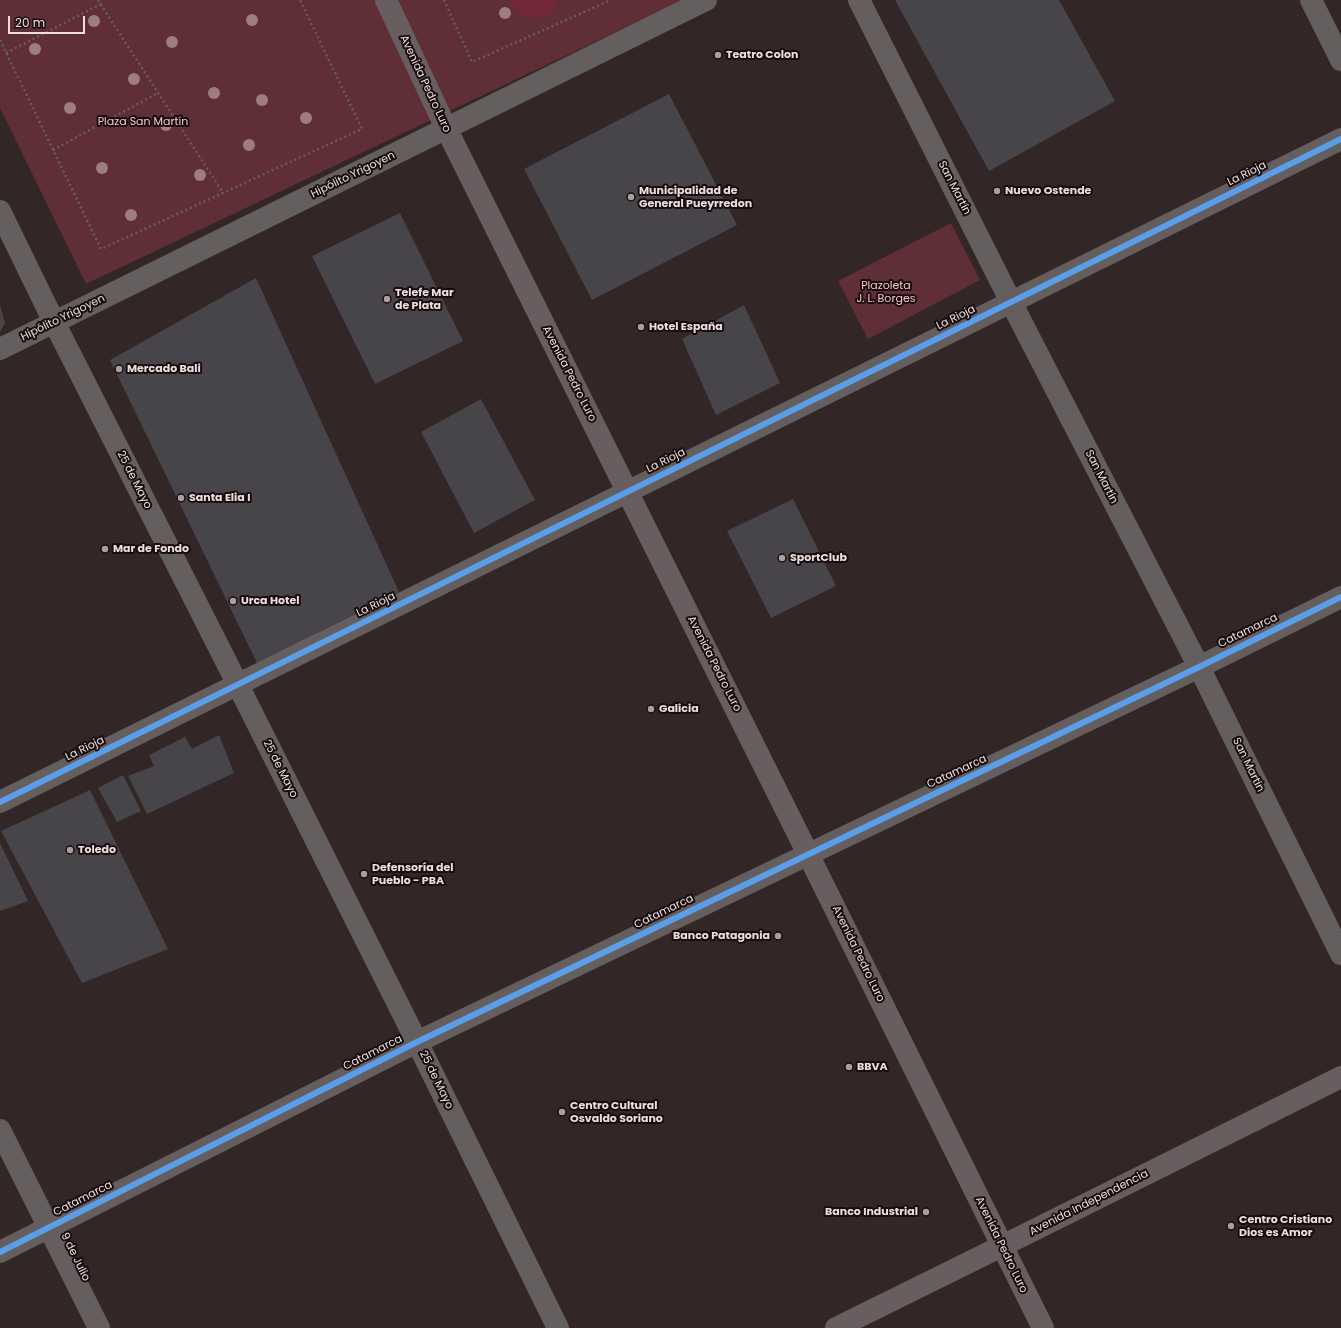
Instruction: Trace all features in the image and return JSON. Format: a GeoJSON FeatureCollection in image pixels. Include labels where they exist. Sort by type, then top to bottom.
{"type":"FeatureCollection","features":[{"type":"Feature","properties":{"kind":"main road","name":"Avenida Pedro Luro"},"geometry":{"type":"LineString","coordinates":[[386,0],[446,128],[1043,1328]]}},
{"type":"Feature","properties":{"kind":"main road","name":"Avenida Independencia"},"geometry":{"type":"LineString","coordinates":[[836,1328],[1341,1076]]}},
{"type":"Feature","properties":{"kind":"street","name":"Hipólito Yrigoyen"},"geometry":{"type":"LineString","coordinates":[[0,349],[706,0]]}},
{"type":"Feature","properties":{"kind":"street","name":"San Martín"},"geometry":{"type":"LineString","coordinates":[[859,0],[1011,302],[1199,667],[1341,954]]}},
{"type":"Feature","properties":{"kind":"street"},"geometry":{"type":"LineString","coordinates":[[1311,0],[1341,60]]}},
{"type":"Feature","properties":{"kind":"street","name":"La Rioja"},"geometry":{"type":"LineString","coordinates":[[0,802],[1341,139]]}},
{"type":"Feature","properties":{"kind":"street","name":"25 de Mayo"},"geometry":{"type":"LineString","coordinates":[[0,211],[54,322],[238,684],[417,1042],[558,1328]]}},
{"type":"Feature","properties":{"kind":"street","name":"Catamarca"},"geometry":{"type":"LineString","coordinates":[[0,1252],[417,1042],[1199,667],[1341,597]]}},
{"type":"Feature","properties":{"kind":"street","name":"9 de Julio"},"geometry":{"type":"LineString","coordinates":[[0,1130],[99,1328]]}},
{"type":"Feature","properties":{"kind":"path"},"geometry":{"type":"LineString","coordinates":[[98,0],[223,193]]}},
{"type":"Feature","properties":{"kind":"path"},"geometry":{"type":"LineString","coordinates":[[0,40],[101,249],[362,129],[300,0]]}},
{"type":"Feature","properties":{"kind":"path"},"geometry":{"type":"LineString","coordinates":[[444,0],[472,62],[611,0]]}},
{"type":"Feature","properties":{"kind":"path"},"geometry":{"type":"LineString","coordinates":[[6,53],[101,4]]}},
{"type":"Feature","properties":{"kind":"path"},"geometry":{"type":"LineString","coordinates":[[53,150],[158,93]]}},
{"type":"Feature","properties":{"kind":"green space","name":"Plaza San Martín"},"geometry":{"type":"Polygon","coordinates":[[[0,0],[683,0],[86,284],[0,108],[0,0]]]}},
{"type":"Feature","properties":{"kind":"green space","name":"Plazoleta J. L. Borges"},"geometry":{"type":"Polygon","coordinates":[[[951,223],[980,280],[868,339],[838,281],[951,223]]]}},
{"type":"Feature","properties":{"kind":"shaded area"},"geometry":{"type":"Polygon","coordinates":[[[511,0],[559,0],[553,10],[546,15],[530,17],[516,9],[511,0]]]}},
{"type":"Feature","properties":{"kind":"building"},"geometry":{"type":"Polygon","coordinates":[[[895,0],[1059,0],[1115,101],[989,171],[895,0]]]}},
{"type":"Feature","properties":{"kind":"building","name":"Municipalidad de General Pueyrredon"},"geometry":{"type":"Polygon","coordinates":[[[669,94],[737,225],[592,300],[524,169],[669,94]]]}},
{"type":"Feature","properties":{"kind":"building","name":"Telefe Mar de Plata"},"geometry":{"type":"Polygon","coordinates":[[[400,213],[463,341],[375,384],[312,256],[400,213]]]}},
{"type":"Feature","properties":{"kind":"building"},"geometry":{"type":"Polygon","coordinates":[[[256,278],[399,592],[317,633],[327,641],[257,663],[110,360],[256,278]]]}},
{"type":"Feature","properties":{"kind":"building"},"geometry":{"type":"Polygon","coordinates":[[[0,305],[5,323],[0,332],[0,305]]]}},
{"type":"Feature","properties":{"kind":"building"},"geometry":{"type":"Polygon","coordinates":[[[744,305],[780,383],[716,415],[682,339],[744,305]]]}},
{"type":"Feature","properties":{"kind":"building"},"geometry":{"type":"Polygon","coordinates":[[[481,399],[535,500],[474,533],[421,432],[481,399]]]}},
{"type":"Feature","properties":{"kind":"building","name":"SportClub"},"geometry":{"type":"Polygon","coordinates":[[[793,499],[836,586],[771,618],[727,531],[793,499]]]}},
{"type":"Feature","properties":{"kind":"building"},"geometry":{"type":"Polygon","coordinates":[[[219,735],[234,773],[147,814],[128,776],[154,766],[149,755],[185,737],[192,749],[219,735]]]}},
{"type":"Feature","properties":{"kind":"building"},"geometry":{"type":"Polygon","coordinates":[[[123,775],[141,811],[117,822],[98,788],[123,775]]]}},
{"type":"Feature","properties":{"kind":"building"},"geometry":{"type":"Polygon","coordinates":[[[90,790],[168,949],[82,983],[1,831],[90,790]]]}},
{"type":"Feature","properties":{"kind":"building"},"geometry":{"type":"Polygon","coordinates":[[[0,843],[28,901],[0,911],[0,843]]]}},
{"type":"Feature","properties":{"kind":"cycle path"},"geometry":{"type":"LineString","coordinates":[[0,802],[1341,139]]}},
{"type":"Feature","properties":{"kind":"cycle path"},"geometry":{"type":"LineString","coordinates":[[0,1252],[417,1042],[1199,667],[1341,597]]}},
{"type":"Feature","properties":{"kind":"place","name":"Teatro Colon"},"geometry":{"type":"Point","coordinates":[718,55]}},
{"type":"Feature","properties":{"kind":"place","name":"Nuevo Ostende"},"geometry":{"type":"Point","coordinates":[997,191]}},
{"type":"Feature","properties":{"kind":"place","name":"Municipalidad de General Pueyrredon"},"geometry":{"type":"Point","coordinates":[631,197]}},
{"type":"Feature","properties":{"kind":"place","name":"Telefe Mar de Plata"},"geometry":{"type":"Point","coordinates":[387,299]}},
{"type":"Feature","properties":{"kind":"place","name":"Hotel España"},"geometry":{"type":"Point","coordinates":[641,327]}},
{"type":"Feature","properties":{"kind":"place","name":"Mercado Bali"},"geometry":{"type":"Point","coordinates":[119,369]}},
{"type":"Feature","properties":{"kind":"place","name":"Santa Elia I"},"geometry":{"type":"Point","coordinates":[181,498]}},
{"type":"Feature","properties":{"kind":"place","name":"Mar de Fondo"},"geometry":{"type":"Point","coordinates":[105,549]}},
{"type":"Feature","properties":{"kind":"place","name":"SportClub"},"geometry":{"type":"Point","coordinates":[782,558]}},
{"type":"Feature","properties":{"kind":"place","name":"Urca Hotel"},"geometry":{"type":"Point","coordinates":[233,601]}},
{"type":"Feature","properties":{"kind":"place","name":"Galicia"},"geometry":{"type":"Point","coordinates":[651,709]}},
{"type":"Feature","properties":{"kind":"place","name":"Toledo"},"geometry":{"type":"Point","coordinates":[70,850]}},
{"type":"Feature","properties":{"kind":"place","name":"Defensoría del Pueblo - PBA"},"geometry":{"type":"Point","coordinates":[364,874]}},
{"type":"Feature","properties":{"kind":"place","name":"Banco Patagonia"},"geometry":{"type":"Point","coordinates":[778,936]}},
{"type":"Feature","properties":{"kind":"place","name":"BBVA"},"geometry":{"type":"Point","coordinates":[849,1067]}},
{"type":"Feature","properties":{"kind":"place","name":"Centro Cultural Osvaldo Soriano"},"geometry":{"type":"Point","coordinates":[562,1112]}},
{"type":"Feature","properties":{"kind":"place","name":"Banco Industrial"},"geometry":{"type":"Point","coordinates":[926,1212]}},
{"type":"Feature","properties":{"kind":"place","name":"Centro Cristiano Dios es Amor"},"geometry":{"type":"Point","coordinates":[1231,1226]}}]}
